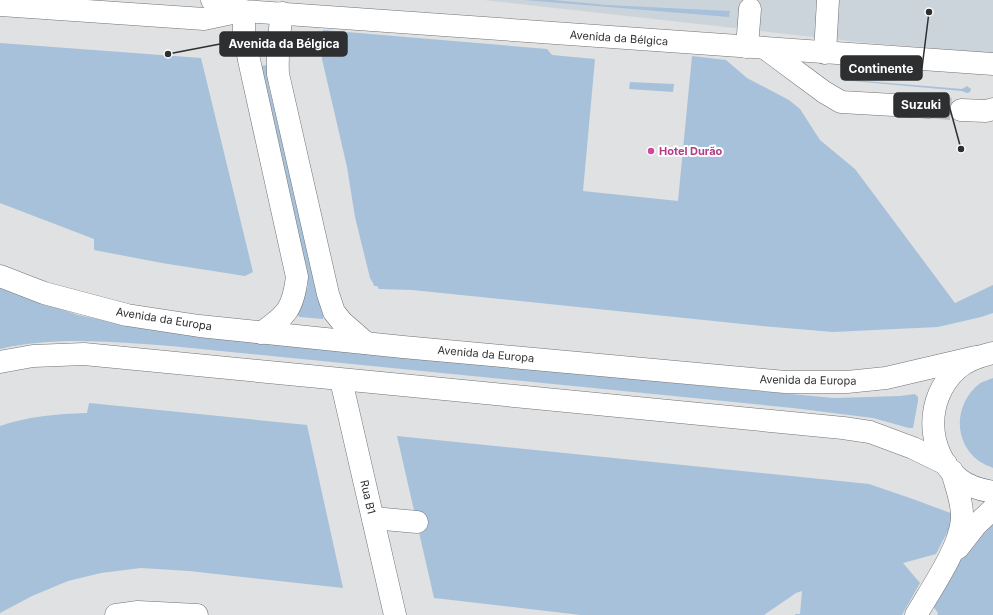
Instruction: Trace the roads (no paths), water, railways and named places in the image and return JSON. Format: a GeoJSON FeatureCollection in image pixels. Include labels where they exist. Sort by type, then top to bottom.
{"type":"FeatureCollection","features":[{"type":"Feature","properties":{"kind":"main road","name":"Avenida da Bélgica"},"geometry":{"type":"LineString","coordinates":[[212,0],[246,5],[757,48],[993,64]]}},
{"type":"Feature","properties":{"kind":"main road"},"geometry":{"type":"LineString","coordinates":[[825,53],[828,0]]}},
{"type":"Feature","properties":{"kind":"main road","name":"Avenida da Bélgica"},"geometry":{"type":"LineString","coordinates":[[0,5],[204,19],[246,5]]}},
{"type":"Feature","properties":{"kind":"main road"},"geometry":{"type":"LineString","coordinates":[[246,5],[244,34],[298,278],[295,295],[290,308],[276,322],[261,333]]}},
{"type":"Feature","properties":{"kind":"main road"},"geometry":{"type":"LineString","coordinates":[[281,7],[278,35],[278,74],[328,294],[334,312],[342,322],[366,343]]}},
{"type":"Feature","properties":{"kind":"main road"},"geometry":{"type":"LineString","coordinates":[[750,9],[757,48],[841,102],[929,107]]}},
{"type":"Feature","properties":{"kind":"main road"},"geometry":{"type":"LineString","coordinates":[[960,110],[986,111],[993,109]]}},
{"type":"Feature","properties":{"kind":"main road","name":"Avenida da Europa"},"geometry":{"type":"LineString","coordinates":[[0,276],[44,292],[128,315],[199,326],[784,382],[847,382],[886,378],[984,355]]}},
{"type":"Feature","properties":{"kind":"main road"},"geometry":{"type":"LineString","coordinates":[[0,362],[33,356],[84,354],[341,380],[405,384],[843,428],[870,432],[913,448],[949,468],[961,505],[962,519],[959,536],[945,565],[916,615]]}},
{"type":"Feature","properties":{"kind":"main road"},"geometry":{"type":"LineString","coordinates":[[984,355],[958,368],[944,384],[935,404],[932,425],[936,446],[949,468],[959,479],[977,489],[993,492]]}},
{"type":"Feature","properties":{"kind":"main road","name":"Rua B1"},"geometry":{"type":"LineString","coordinates":[[341,380],[395,615]]}},
{"type":"Feature","properties":{"kind":"main road"},"geometry":{"type":"LineString","coordinates":[[945,565],[968,534],[993,509]]}},
{"type":"Feature","properties":{"kind":"main road"},"geometry":{"type":"LineString","coordinates":[[373,518],[417,522]]}},
{"type":"Feature","properties":{"kind":"main road"},"geometry":{"type":"LineString","coordinates":[[116,615],[138,612],[197,615]]}},
{"type":"Feature","properties":{"kind":"tunnel"},"geometry":{"type":"LineString","coordinates":[[929,107],[961,110]]}},
{"type":"Feature","properties":{"kind":"place","name":"Continente"},"geometry":{"type":"Point","coordinates":[929,12]}},
{"type":"Feature","properties":{"kind":"place","name":"Avenida da Bélgica"},"geometry":{"type":"Point","coordinates":[168,54]}},
{"type":"Feature","properties":{"kind":"place","name":"Suzuki"},"geometry":{"type":"Point","coordinates":[961,149]}},
{"type":"Feature","properties":{"kind":"place","name":"Hotel Durão"},"geometry":{"type":"Point","coordinates":[651,151]}}]}
